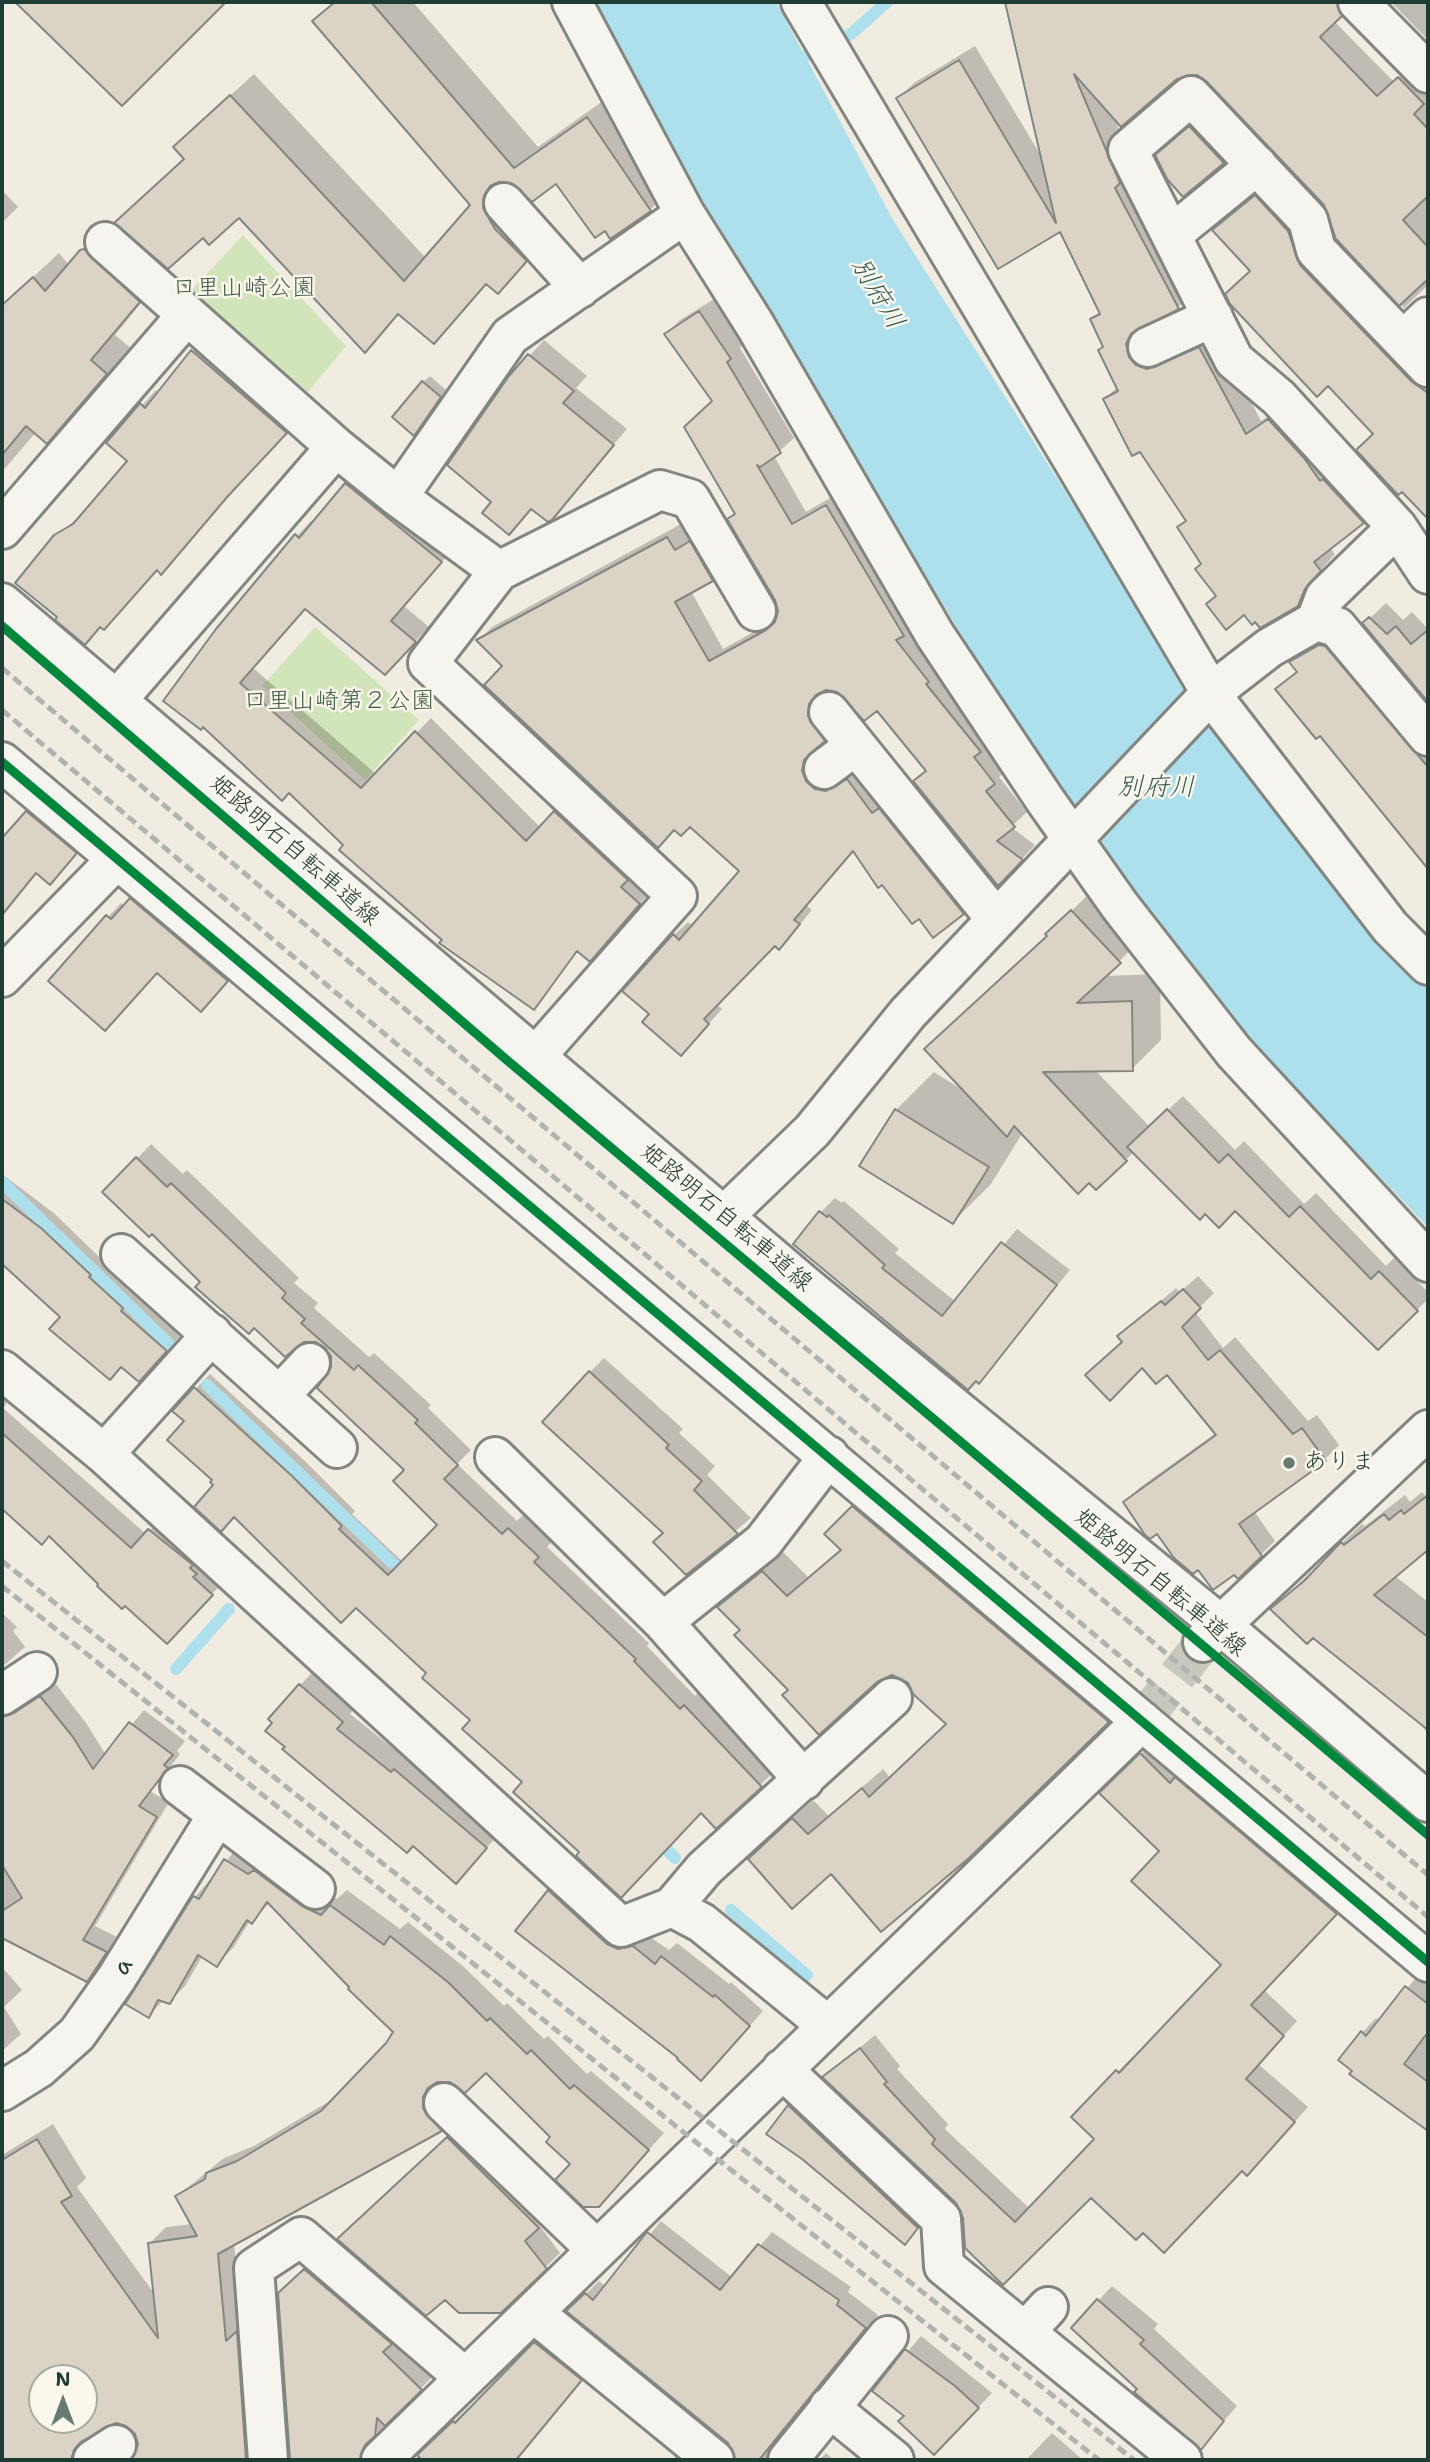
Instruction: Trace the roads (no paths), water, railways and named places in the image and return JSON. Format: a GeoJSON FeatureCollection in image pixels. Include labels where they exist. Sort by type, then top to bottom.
{"type":"FeatureCollection","features":[{"type":"Feature","properties":{"kind":"street"},"geometry":{"type":"LineString","coordinates":[[572,2],[685,214],[755,325],[935,635],[1072,838],[1120,906],[1234,1052],[1428,1262]]}},
{"type":"Feature","properties":{"kind":"street"},"geometry":{"type":"LineString","coordinates":[[801,2],[1211,693],[1391,926],[1428,965]]}},
{"type":"Feature","properties":{"kind":"street"},"geometry":{"type":"LineString","coordinates":[[1358,2],[1428,73]]}},
{"type":"Feature","properties":{"kind":"street"},"geometry":{"type":"LineString","coordinates":[[1420,342],[1315,250],[1308,219],[1191,96],[1128,150],[1234,360],[1279,398],[1397,527],[1428,574]]}},
{"type":"Feature","properties":{"kind":"street"},"geometry":{"type":"LineString","coordinates":[[1171,235],[1257,165]]}},
{"type":"Feature","properties":{"kind":"street"},"geometry":{"type":"LineString","coordinates":[[504,203],[580,288]]}},
{"type":"Feature","properties":{"kind":"street"},"geometry":{"type":"LineString","coordinates":[[398,497],[510,336],[685,214]]}},
{"type":"Feature","properties":{"kind":"street"},"geometry":{"type":"LineString","coordinates":[[105,242],[336,447],[398,497],[499,571]]}},
{"type":"Feature","properties":{"kind":"street"},"geometry":{"type":"LineString","coordinates":[[2,529],[187,315]]}},
{"type":"Feature","properties":{"kind":"street"},"geometry":{"type":"LineString","coordinates":[[1148,347],[1213,317]]}},
{"type":"Feature","properties":{"kind":"street"},"geometry":{"type":"LineString","coordinates":[[116,701],[336,447]]}},
{"type":"Feature","properties":{"kind":"street"},"geometry":{"type":"LineString","coordinates":[[536,1056],[677,896],[428,663],[499,571],[660,490],[690,499],[756,611]]}},
{"type":"Feature","properties":{"kind":"street"},"geometry":{"type":"LineString","coordinates":[[724,1216],[812,1131],[908,1013],[1211,693],[1269,648],[1315,621],[1325,597],[1397,527]]}},
{"type":"Feature","properties":{"kind":"street"},"geometry":{"type":"LineString","coordinates":[[2,603],[724,1216],[1212,1635],[1428,1801]]}},
{"type":"Feature","properties":{"kind":"street"},"geometry":{"type":"LineString","coordinates":[[1315,621],[1337,627],[1428,736]]}},
{"type":"Feature","properties":{"kind":"street"},"geometry":{"type":"LineString","coordinates":[[829,712],[996,919]]}},
{"type":"Feature","properties":{"kind":"street"},"geometry":{"type":"LineString","coordinates":[[824,769],[855,746]]}},
{"type":"Feature","properties":{"kind":"street"},"geometry":{"type":"LineString","coordinates":[[2,762],[830,1455],[1428,1962]]}},
{"type":"Feature","properties":{"kind":"street"},"geometry":{"type":"LineString","coordinates":[[2,977],[116,859]]}},
{"type":"Feature","properties":{"kind":"street"},"geometry":{"type":"LineString","coordinates":[[121,1254],[337,1448]]}},
{"type":"Feature","properties":{"kind":"street"},"geometry":{"type":"LineString","coordinates":[[104,1454],[212,1334]]}},
{"type":"Feature","properties":{"kind":"street"},"geometry":{"type":"LineString","coordinates":[[279,1396],[310,1363]]}},
{"type":"Feature","properties":{"kind":"street"},"geometry":{"type":"LineString","coordinates":[[2,1370],[104,1454],[621,1927],[687,1889],[892,1698]]}},
{"type":"Feature","properties":{"kind":"street"},"geometry":{"type":"LineString","coordinates":[[1212,1635],[1428,1430]]}},
{"type":"Feature","properties":{"kind":"street"},"geometry":{"type":"LineString","coordinates":[[663,1622],[764,1542],[830,1455]]}},
{"type":"Feature","properties":{"kind":"street"},"geometry":{"type":"LineString","coordinates":[[495,1457],[663,1622],[804,1780]]}},
{"type":"Feature","properties":{"kind":"street"},"geometry":{"type":"LineString","coordinates":[[2,1695],[37,1672]]}},
{"type":"Feature","properties":{"kind":"street"},"geometry":{"type":"LineString","coordinates":[[381,2460],[1142,1721]]}},
{"type":"Feature","properties":{"kind":"street"},"geometry":{"type":"LineString","coordinates":[[180,1786],[316,1889]]}},
{"type":"Feature","properties":{"kind":"street","name":"a"},"geometry":{"type":"LineString","coordinates":[[2,2091],[39,2068],[78,2034],[116,1979],[217,1816]]}},
{"type":"Feature","properties":{"kind":"street"},"geometry":{"type":"LineString","coordinates":[[687,1889],[702,1923],[828,2026]]}},
{"type":"Feature","properties":{"kind":"street"},"geometry":{"type":"LineString","coordinates":[[782,2069],[941,2220],[944,2266],[1036,2319],[1182,2460]]}},
{"type":"Feature","properties":{"kind":"street"},"geometry":{"type":"LineString","coordinates":[[444,2103],[596,2249]]}},
{"type":"Feature","properties":{"kind":"street"},"geometry":{"type":"LineString","coordinates":[[268,2460],[254,2268],[301,2237],[465,2378]]}},
{"type":"Feature","properties":{"kind":"street"},"geometry":{"type":"LineString","coordinates":[[534,2313],[714,2460]]}},
{"type":"Feature","properties":{"kind":"street"},"geometry":{"type":"LineString","coordinates":[[788,2460],[888,2336]]}},
{"type":"Feature","properties":{"kind":"street"},"geometry":{"type":"LineString","coordinates":[[829,2407],[894,2460]]}},
{"type":"Feature","properties":{"kind":"water","name":"別府川"},"geometry":{"type":"Polygon","coordinates":[[[590,2],[776,2],[893,220],[1204,710],[1428,979],[1428,1227],[1248,1039],[1079,828],[746,281],[590,2]]]}},
{"type":"Feature","properties":{"kind":"waterway"},"geometry":{"type":"LineString","coordinates":[[791,63],[851,34],[887,2]]}},
{"type":"Feature","properties":{"kind":"waterway"},"geometry":{"type":"LineString","coordinates":[[2,1182],[169,1344]]}},
{"type":"Feature","properties":{"kind":"waterway"},"geometry":{"type":"LineString","coordinates":[[207,1385],[407,1577]]}},
{"type":"Feature","properties":{"kind":"waterway"},"geometry":{"type":"LineString","coordinates":[[176,1669],[229,1609]]}},
{"type":"Feature","properties":{"kind":"waterway"},"geometry":{"type":"LineString","coordinates":[[656,1838],[675,1858]]}},
{"type":"Feature","properties":{"kind":"waterway"},"geometry":{"type":"LineString","coordinates":[[731,1910],[807,1975]]}},
{"type":"Feature","properties":{"kind":"tunnel"},"geometry":{"type":"LineString","coordinates":[[1142,1721],[1202,1644]]}},
{"type":"Feature","properties":{"kind":"railway"},"geometry":{"type":"LineString","coordinates":[[2,668],[1428,1875]]}},
{"type":"Feature","properties":{"kind":"railway"},"geometry":{"type":"LineString","coordinates":[[2,710],[1428,1917]]}},
{"type":"Feature","properties":{"kind":"railway"},"geometry":{"type":"LineString","coordinates":[[2,1561],[1134,2460]]}},
{"type":"Feature","properties":{"kind":"railway"},"geometry":{"type":"LineString","coordinates":[[2,1586],[702,2147],[1099,2460]]}},
{"type":"Feature","properties":{"kind":"place","name":"ありま"},"geometry":{"type":"Point","coordinates":[1289,1463]}},
{"type":"Feature","properties":{"kind":"park label","name":"口里山崎公園"},"geometry":{"type":"Point","coordinates":[244,289]}},
{"type":"Feature","properties":{"kind":"park label","name":"口里山崎第２公園"},"geometry":{"type":"Point","coordinates":[339,702]}}]}
